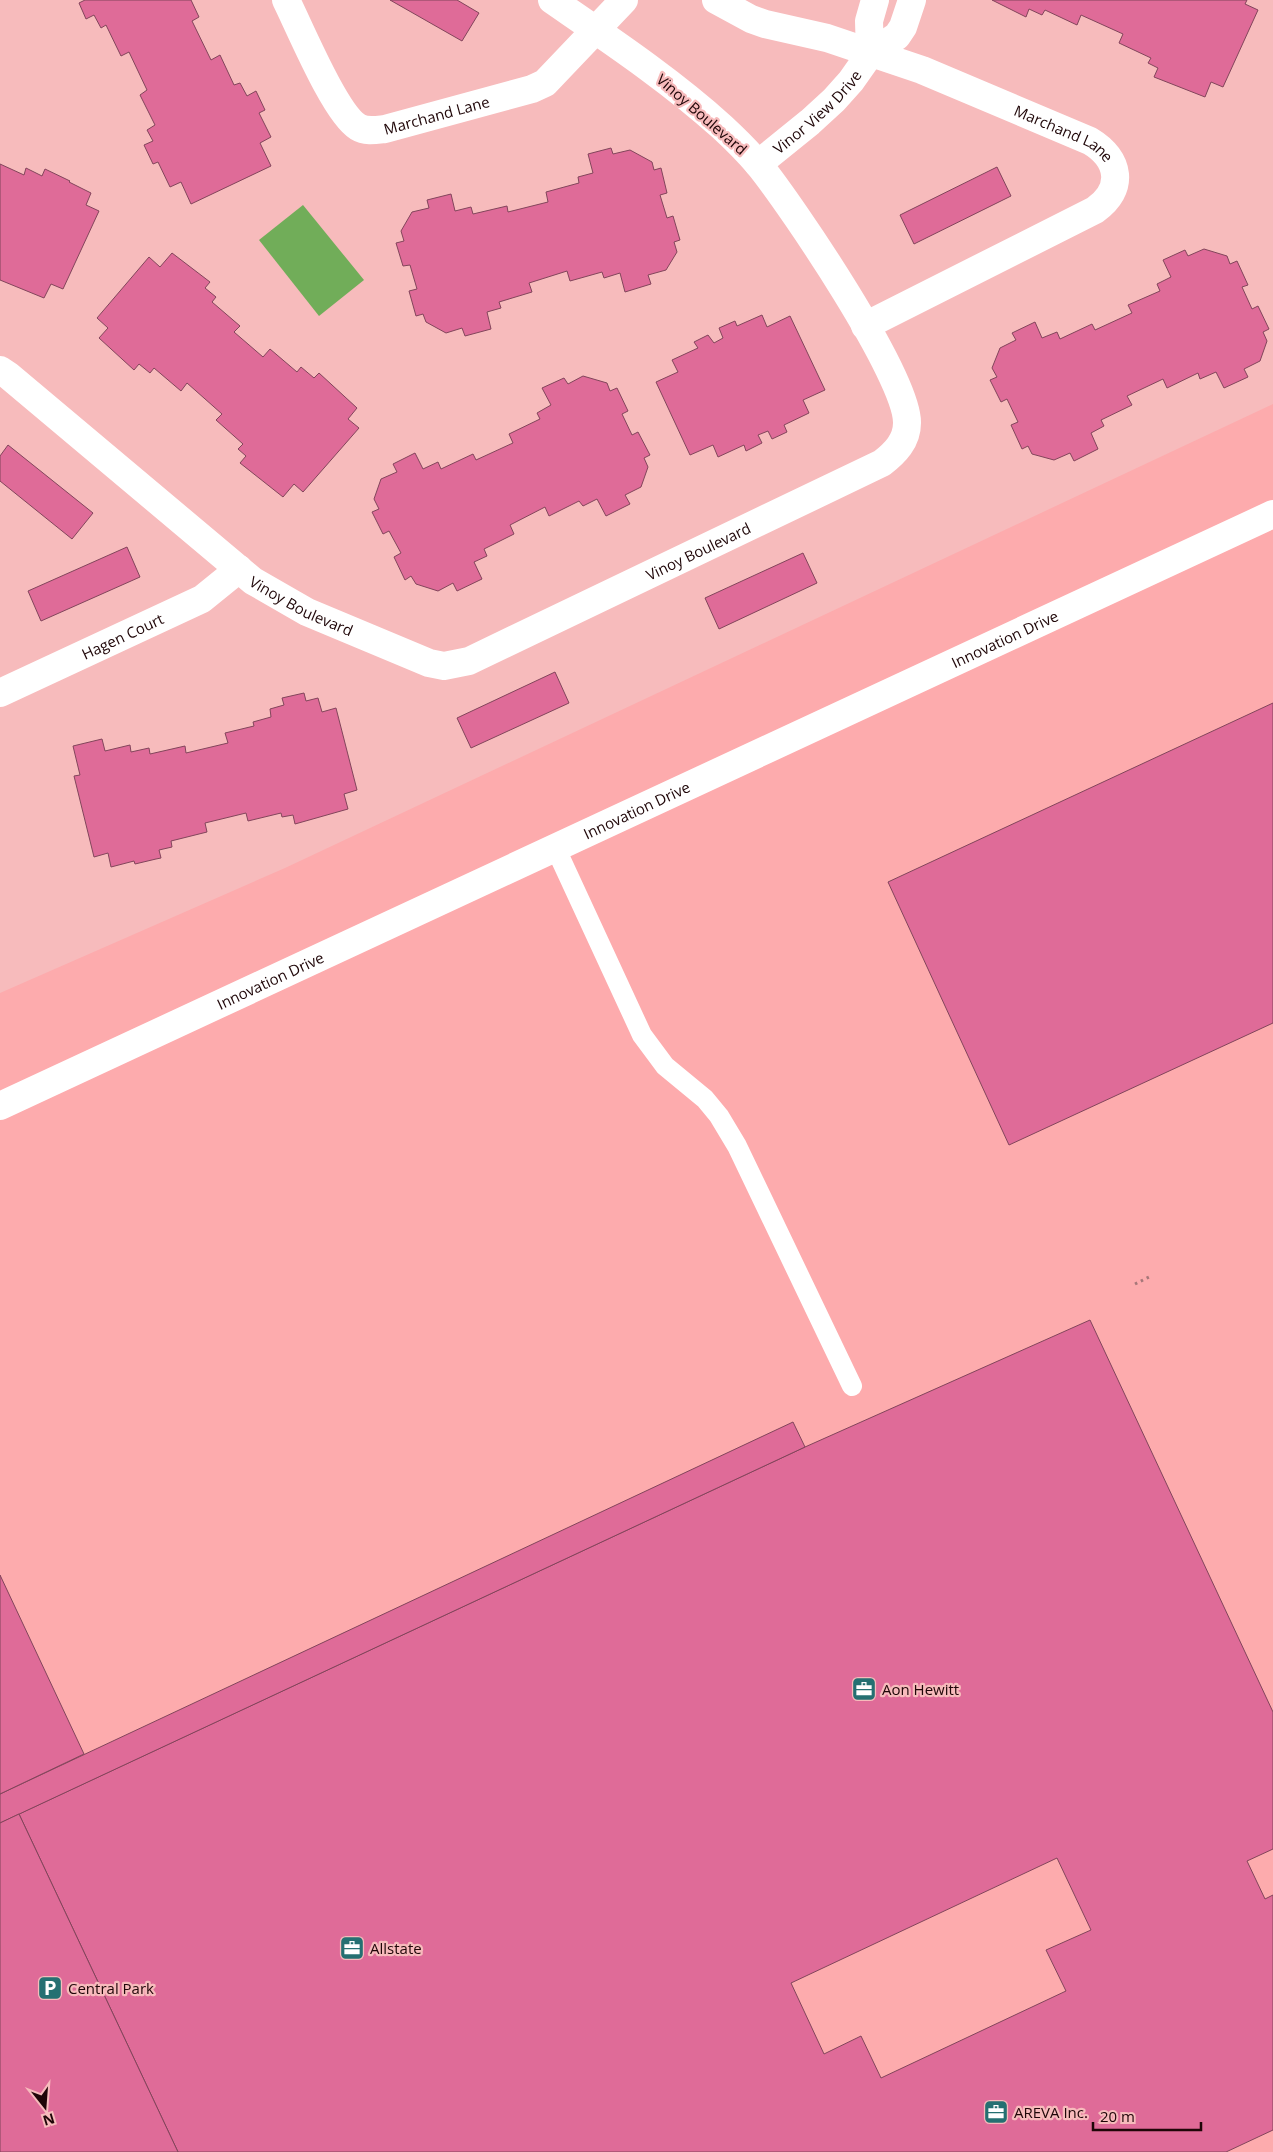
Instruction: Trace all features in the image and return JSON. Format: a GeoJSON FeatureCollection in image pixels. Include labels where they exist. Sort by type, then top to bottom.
{"type":"FeatureCollection","features":[{"type":"Feature","properties":{"kind":"street","name":"Marchand Lane"},"geometry":{"type":"LineString","coordinates":[[286,0],[340,108],[360,128],[370,130],[385,129],[532,89],[545,83],[624,0]]}},
{"type":"Feature","properties":{"kind":"street","name":"Vinoy Boulevard"},"geometry":{"type":"LineString","coordinates":[[0,370],[253,581],[300,608],[429,663],[444,666],[469,661],[882,463],[892,456],[906,437],[907,423],[906,410],[892,375],[824,258],[758,164],[722,127],[675,87],[552,0]]}},
{"type":"Feature","properties":{"kind":"street","name":"Marchand Lane"},"geometry":{"type":"LineString","coordinates":[[716,0],[764,24],[827,38],[931,74],[1090,141],[1110,156],[1115,182],[1112,194],[1106,202],[1095,210],[865,326]]}},
{"type":"Feature","properties":{"kind":"street"},"geometry":{"type":"LineString","coordinates":[[870,54],[869,21],[875,0]]}},
{"type":"Feature","properties":{"kind":"street"},"geometry":{"type":"LineString","coordinates":[[870,54],[897,36],[903,27],[912,0]]}},
{"type":"Feature","properties":{"kind":"street","name":"Vinor View Drive"},"geometry":{"type":"LineString","coordinates":[[758,164],[834,100],[851,81],[870,54]]}},
{"type":"Feature","properties":{"kind":"street","name":"Innovation Drive"},"geometry":{"type":"LineString","coordinates":[[0,1106],[1273,514]]}},
{"type":"Feature","properties":{"kind":"street","name":"Hagen Court"},"geometry":{"type":"LineString","coordinates":[[0,692],[202,599],[239,569]]}},
{"type":"Feature","properties":{"kind":"lane"},"geometry":{"type":"LineString","coordinates":[[556,849],[642,1035],[665,1066],[705,1099],[719,1116],[737,1146],[852,1386]]}},
{"type":"Feature","properties":{"kind":"path"},"geometry":{"type":"LineString","coordinates":[[1135,1284],[1152,1276]]}},
{"type":"Feature","properties":{"kind":"shaded area"},"geometry":{"type":"Polygon","coordinates":[[[1273,404],[1273,2152],[0,2152],[0,993],[285,868],[1273,404]]]}},
{"type":"Feature","properties":{"kind":"green space"},"geometry":{"type":"Polygon","coordinates":[[[303,205],[364,280],[319,316],[259,240],[303,205]]]}},
{"type":"Feature","properties":{"kind":"building"},"geometry":{"type":"Polygon","coordinates":[[[85,0],[191,0],[199,17],[192,21],[211,60],[220,55],[234,85],[240,83],[247,96],[256,91],[265,110],[259,113],[271,137],[260,143],[271,166],[191,204],[181,182],[170,187],[158,162],[153,164],[144,145],[153,141],[147,130],[155,125],[140,95],[147,90],[129,52],[121,56],[106,25],[101,28],[94,15],[86,19],[79,3],[85,0]]]}},
{"type":"Feature","properties":{"kind":"building"},"geometry":{"type":"Polygon","coordinates":[[[390,0],[457,0],[479,13],[462,41],[390,0]]]}},
{"type":"Feature","properties":{"kind":"building"},"geometry":{"type":"Polygon","coordinates":[[[992,0],[1247,0],[1245,4],[1258,10],[1223,87],[1211,82],[1205,97],[1154,77],[1158,68],[1148,63],[1151,58],[1119,43],[1123,34],[1081,15],[1077,25],[1045,10],[1042,15],[1029,9],[1026,17],[992,0]]]}},
{"type":"Feature","properties":{"kind":"building"},"geometry":{"type":"Polygon","coordinates":[[[611,148],[613,154],[630,150],[652,162],[654,170],[661,168],[667,193],[660,195],[667,218],[673,216],[680,240],[674,242],[677,252],[666,270],[648,275],[651,284],[625,292],[620,273],[604,278],[602,272],[570,281],[567,271],[529,283],[532,292],[499,302],[501,308],[487,312],[491,329],[465,336],[462,328],[446,333],[426,322],[423,314],[416,316],[409,291],[417,289],[410,265],[403,266],[396,243],[404,241],[401,231],[412,212],[429,208],[427,200],[451,194],[455,211],[471,207],[473,214],[507,206],[508,212],[548,202],[546,192],[579,183],[578,177],[593,173],[588,154],[611,148]]]}},
{"type":"Feature","properties":{"kind":"building"},"geometry":{"type":"Polygon","coordinates":[[[0,164],[24,175],[26,168],[42,176],[45,169],[91,193],[86,205],[99,211],[63,289],[51,284],[44,298],[0,280],[0,164]]]}},
{"type":"Feature","properties":{"kind":"building"},"geometry":{"type":"Polygon","coordinates":[[[997,167],[1011,196],[914,244],[900,215],[997,167]]]}},
{"type":"Feature","properties":{"kind":"building"},"geometry":{"type":"Polygon","coordinates":[[[1204,249],[1227,256],[1230,264],[1237,261],[1248,285],[1242,287],[1252,309],[1258,306],[1269,329],[1263,332],[1267,341],[1260,361],[1244,369],[1248,377],[1224,388],[1216,372],[1200,379],[1198,373],[1167,388],[1163,379],[1127,396],[1132,405],[1101,420],[1104,426],[1091,433],[1098,449],[1074,461],[1070,453],[1054,460],[1032,454],[1028,446],[1022,449],[1011,425],[1018,422],[1007,399],[1001,402],[990,380],[997,377],[992,368],[1000,348],[1016,340],[1012,333],[1035,322],[1042,338],[1057,332],[1060,339],[1092,324],[1095,330],[1132,313],[1128,305],[1160,291],[1157,284],[1171,277],[1163,260],[1185,250],[1188,256],[1204,249]]]}},
{"type":"Feature","properties":{"kind":"building"},"geometry":{"type":"Polygon","coordinates":[[[172,253],[210,282],[205,288],[216,297],[212,302],[240,326],[234,332],[263,357],[270,349],[297,372],[301,367],[314,378],[319,373],[357,408],[348,419],[359,428],[303,492],[294,484],[283,497],[240,463],[246,456],[238,449],[243,444],[216,420],[222,414],[187,383],[181,391],[154,368],[150,373],[139,364],[134,370],[99,338],[108,328],[97,318],[149,257],[160,267],[172,253]]]}},
{"type":"Feature","properties":{"kind":"building"},"geometry":{"type":"Polygon","coordinates":[[[762,315],[767,327],[790,316],[825,390],[803,400],[809,413],[784,425],[787,432],[772,439],[768,431],[758,435],[762,443],[746,451],[744,445],[718,457],[713,445],[690,455],[656,382],[678,372],[672,360],[698,348],[694,342],[708,335],[714,343],[723,338],[719,328],[735,321],[737,326],[762,315]]]}},
{"type":"Feature","properties":{"kind":"building"},"geometry":{"type":"Polygon","coordinates":[[[583,376],[607,383],[610,391],[617,388],[628,411],[622,414],[632,435],[638,432],[650,455],[644,458],[648,467],[641,487],[625,495],[630,504],[606,516],[597,499],[583,506],[579,501],[549,516],[545,507],[510,525],[514,534],[484,549],[487,556],[474,562],[482,579],[457,591],[453,583],[438,591],[416,584],[411,576],[405,580],[394,557],[401,553],[389,531],[383,534],[372,512],[379,509],[374,499],[381,479],[397,472],[393,464],[415,453],[423,469],[438,462],[441,469],[473,454],[476,460],[513,443],[509,434],[540,419],[537,413],[551,405],[542,388],[564,378],[568,384],[583,376]]]}},
{"type":"Feature","properties":{"kind":"building"},"geometry":{"type":"Polygon","coordinates":[[[8,445],[93,513],[72,539],[0,481],[0,456],[8,445]]]}},
{"type":"Feature","properties":{"kind":"building"},"geometry":{"type":"Polygon","coordinates":[[[127,547],[140,577],[41,621],[28,591],[127,547]]]}},
{"type":"Feature","properties":{"kind":"building"},"geometry":{"type":"Polygon","coordinates":[[[803,553],[817,583],[719,629],[705,598],[803,553]]]}},
{"type":"Feature","properties":{"kind":"building"},"geometry":{"type":"Polygon","coordinates":[[[555,672],[569,703],[471,748],[457,718],[555,672]]]}},
{"type":"Feature","properties":{"kind":"building"},"geometry":{"type":"Polygon","coordinates":[[[304,693],[306,701],[318,698],[322,712],[336,708],[357,790],[344,794],[348,809],[295,824],[293,815],[282,817],[281,813],[248,821],[246,813],[205,823],[207,832],[171,841],[172,847],[159,850],[161,858],[135,864],[134,861],[111,867],[108,853],[94,857],[74,776],[80,775],[73,746],[102,739],[105,751],[130,745],[131,752],[149,748],[150,754],[185,746],[186,753],[228,743],[225,733],[254,726],[253,722],[271,717],[270,709],[284,705],[282,698],[304,693]]]}},
{"type":"Feature","properties":{"kind":"building"},"geometry":{"type":"Polygon","coordinates":[[[1273,703],[1273,1023],[1009,1145],[888,882],[1273,703]]]}},
{"type":"Feature","properties":{"kind":"building"},"geometry":{"type":"Polygon","coordinates":[[[1090,1320],[1273,1712],[1273,1849],[1247,1861],[1265,1899],[1273,1895],[1273,2130],[1226,2152],[178,2152],[19,1814],[805,1447],[1090,1320]],[[1057,1858],[791,1983],[824,2054],[861,2036],[881,2078],[1066,1991],[1046,1950],[1091,1930],[1057,1858]]]}},
{"type":"Feature","properties":{"kind":"building"},"geometry":{"type":"Polygon","coordinates":[[[793,1422],[805,1447],[0,1823],[0,1794],[793,1422]]]}},
{"type":"Feature","properties":{"kind":"building"},"geometry":{"type":"Polygon","coordinates":[[[0,1575],[84,1754],[0,1794],[0,1575]]]}},
{"type":"Feature","properties":{"kind":"building","name":"Central Park"},"geometry":{"type":"Polygon","coordinates":[[[19,1814],[178,2152],[0,2152],[0,1823],[19,1814]]]}},
{"type":"Feature","properties":{"kind":"place","name":"Aon Hewitt"},"geometry":{"type":"Point","coordinates":[864,1689]}},
{"type":"Feature","properties":{"kind":"place","name":"Allstate"},"geometry":{"type":"Point","coordinates":[352,1948]}},
{"type":"Feature","properties":{"kind":"place","name":"Central Park"},"geometry":{"type":"Point","coordinates":[50,1988]}},
{"type":"Feature","properties":{"kind":"place","name":"AREVA Inc."},"geometry":{"type":"Point","coordinates":[996,2112]}}]}
